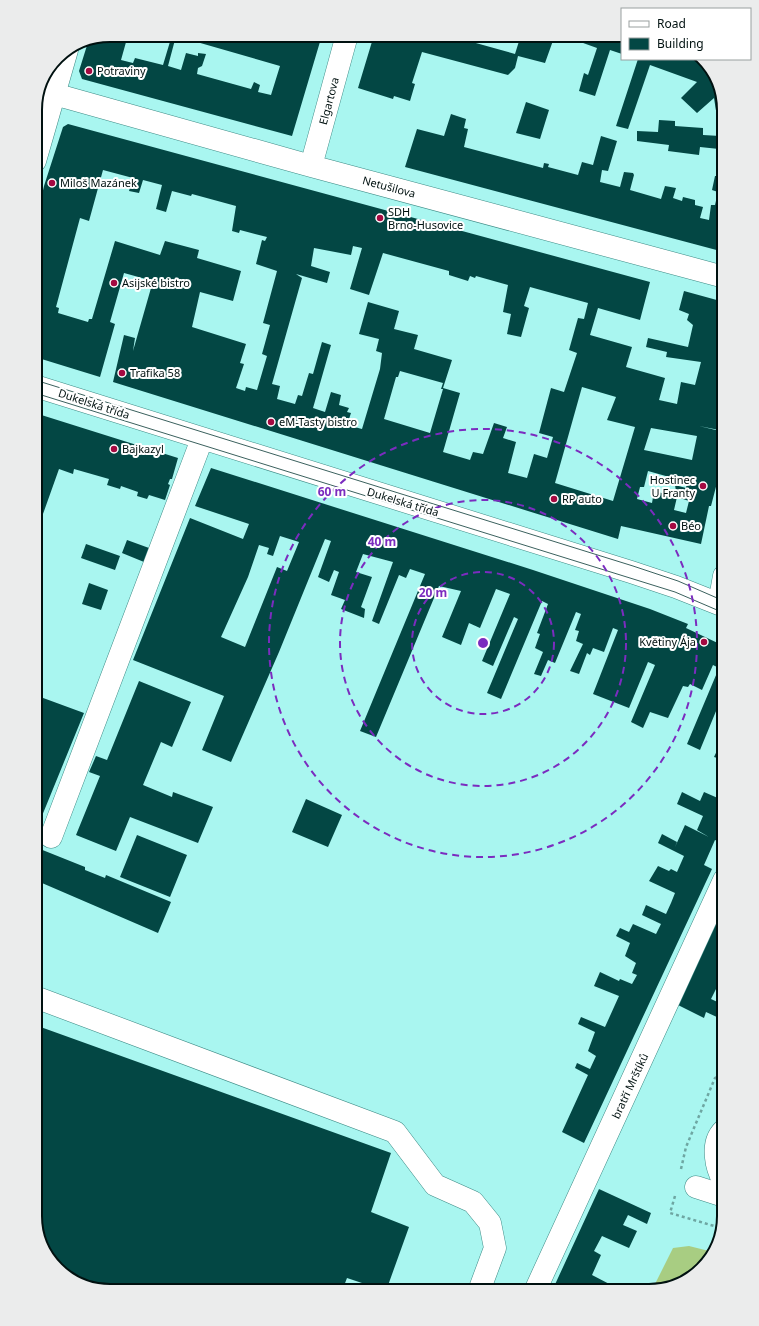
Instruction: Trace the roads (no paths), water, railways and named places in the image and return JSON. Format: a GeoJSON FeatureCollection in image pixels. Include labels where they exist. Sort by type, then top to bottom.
{"type":"FeatureCollection","features":[{"type":"Feature","properties":{"kind":"main road","name":"Elgartova"},"geometry":{"type":"LineString","coordinates":[[311,166],[345,42]]}},
{"type":"Feature","properties":{"kind":"main road"},"geometry":{"type":"LineString","coordinates":[[42,136],[64,60]]}},
{"type":"Feature","properties":{"kind":"main road","name":"Netušilova"},"geometry":{"type":"LineString","coordinates":[[54,94],[311,166],[717,275]]}},
{"type":"Feature","properties":{"kind":"main road","name":"Dukelská třída"},"geometry":{"type":"LineString","coordinates":[[42,388],[631,572],[717,603]]}},
{"type":"Feature","properties":{"kind":"main road"},"geometry":{"type":"LineString","coordinates":[[51,837],[202,439]]}},
{"type":"Feature","properties":{"kind":"main road","name":"bratří Mrštíků"},"geometry":{"type":"LineString","coordinates":[[538,1284],[717,895]]}},
{"type":"Feature","properties":{"kind":"main road"},"geometry":{"type":"LineString","coordinates":[[42,1000],[395,1132],[435,1185],[473,1202],[490,1223],[495,1248],[482,1284]]}},
{"type":"Feature","properties":{"kind":"main road"},"geometry":{"type":"LineString","coordinates":[[717,1146],[717,1165]]}},
{"type":"Feature","properties":{"kind":"main road"},"geometry":{"type":"LineString","coordinates":[[696,1187],[717,1194]]}},
{"type":"Feature","properties":{"kind":"tram line"},"geometry":{"type":"LineString","coordinates":[[42,382],[633,566],[678,581],[717,598]]}},
{"type":"Feature","properties":{"kind":"tram line"},"geometry":{"type":"LineString","coordinates":[[42,395],[675,592],[717,610]]}},
{"type":"Feature","properties":{"kind":"place","name":"Potraviny"},"geometry":{"type":"Point","coordinates":[89,71]}},
{"type":"Feature","properties":{"kind":"place","name":"Miloš Mazánek"},"geometry":{"type":"Point","coordinates":[52,183]}},
{"type":"Feature","properties":{"kind":"place","name":"SDH Brno-Husovice"},"geometry":{"type":"Point","coordinates":[380,218]}},
{"type":"Feature","properties":{"kind":"place","name":"Asijské bistro"},"geometry":{"type":"Point","coordinates":[114,283]}},
{"type":"Feature","properties":{"kind":"place","name":"Trafika 58"},"geometry":{"type":"Point","coordinates":[122,373]}},
{"type":"Feature","properties":{"kind":"place","name":"eM-Tasty bistro"},"geometry":{"type":"Point","coordinates":[271,422]}},
{"type":"Feature","properties":{"kind":"place","name":"Bajkazyl"},"geometry":{"type":"Point","coordinates":[114,449]}},
{"type":"Feature","properties":{"kind":"place","name":"Hostinec U Franty"},"geometry":{"type":"Point","coordinates":[703,486]}},
{"type":"Feature","properties":{"kind":"place","name":"RP auto"},"geometry":{"type":"Point","coordinates":[554,499]}},
{"type":"Feature","properties":{"kind":"place","name":"Béo"},"geometry":{"type":"Point","coordinates":[673,526]}},
{"type":"Feature","properties":{"kind":"place","name":"Květiny Ája"},"geometry":{"type":"Point","coordinates":[704,642]}}]}
